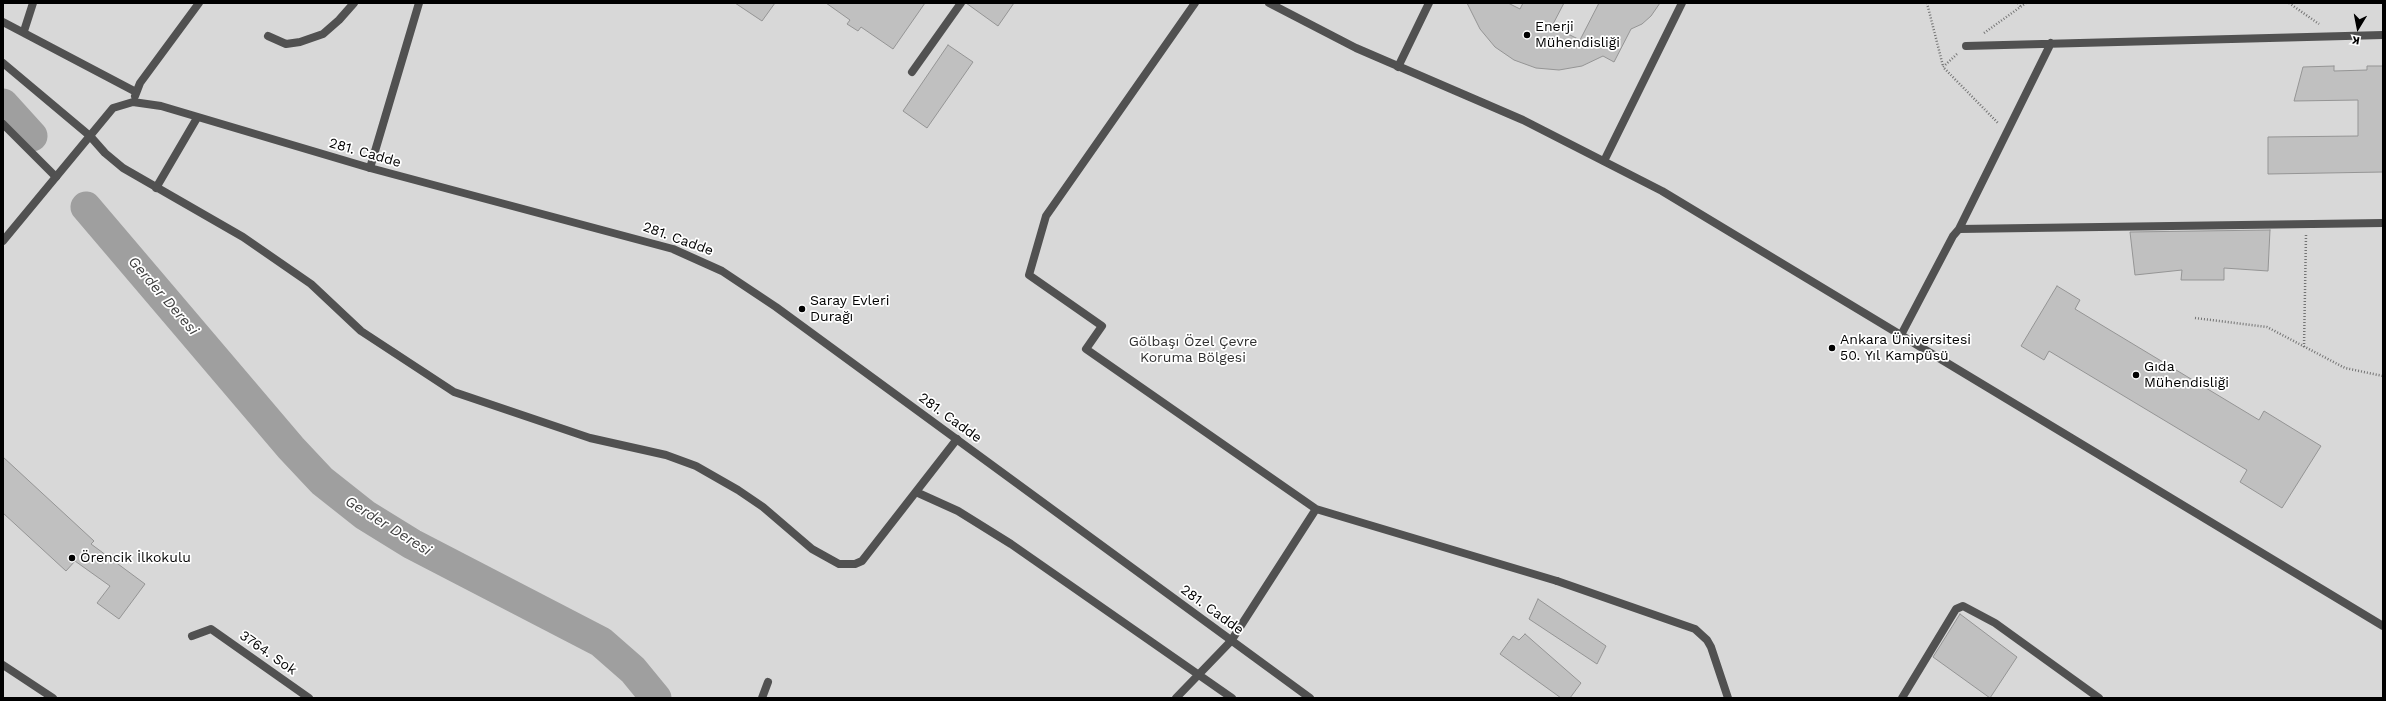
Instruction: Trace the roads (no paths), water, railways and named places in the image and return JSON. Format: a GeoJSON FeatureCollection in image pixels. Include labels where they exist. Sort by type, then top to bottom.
{"type":"FeatureCollection","features":[{"type":"Feature","properties":{"kind":"street"},"geometry":{"type":"LineString","coordinates":[[24,32],[33,3]]}},
{"type":"Feature","properties":{"kind":"street"},"geometry":{"type":"LineString","coordinates":[[133,102],[140,83],[199,3]]}},
{"type":"Feature","properties":{"kind":"street"},"geometry":{"type":"LineString","coordinates":[[268,36],[286,44],[300,42],[323,34],[340,20],[354,3]]}},
{"type":"Feature","properties":{"kind":"street"},"geometry":{"type":"LineString","coordinates":[[370,168],[419,3]]}},
{"type":"Feature","properties":{"kind":"street"},"geometry":{"type":"LineString","coordinates":[[912,72],[960,3]]}},
{"type":"Feature","properties":{"kind":"street"},"geometry":{"type":"LineString","coordinates":[[1195,3],[1046,216],[1029,275],[1102,326],[1086,349],[1316,509],[1557,581],[1695,630],[1707,640],[1711,647],[1728,698]]}},
{"type":"Feature","properties":{"kind":"street"},"geometry":{"type":"LineString","coordinates":[[1269,3],[1356,48],[1523,120],[1662,191],[2383,626]]}},
{"type":"Feature","properties":{"kind":"street"},"geometry":{"type":"LineString","coordinates":[[1398,67],[1429,3]]}},
{"type":"Feature","properties":{"kind":"street"},"geometry":{"type":"LineString","coordinates":[[1604,161],[1682,3]]}},
{"type":"Feature","properties":{"kind":"street"},"geometry":{"type":"LineString","coordinates":[[3,22],[136,92]]}},
{"type":"Feature","properties":{"kind":"street"},"geometry":{"type":"LineString","coordinates":[[1966,46],[2383,35]]}},
{"type":"Feature","properties":{"kind":"street"},"geometry":{"type":"LineString","coordinates":[[1901,335],[1953,236],[1959,229],[2051,43]]}},
{"type":"Feature","properties":{"kind":"street"},"geometry":{"type":"LineString","coordinates":[[3,63],[90,136],[105,153],[123,168],[243,237],[311,284],[361,331],[454,392],[590,438],[666,455],[696,466],[738,490],[763,507],[812,549],[840,564],[855,564],[862,561],[957,439]]}},
{"type":"Feature","properties":{"kind":"street","name":"281. Cadde"},"geometry":{"type":"LineString","coordinates":[[3,241],[113,108],[133,102],[161,106],[197,118],[370,168],[633,236],[692,256],[722,271],[776,307],[1310,698]]}},
{"type":"Feature","properties":{"kind":"street"},"geometry":{"type":"LineString","coordinates":[[156,188],[197,118]]}},
{"type":"Feature","properties":{"kind":"street"},"geometry":{"type":"LineString","coordinates":[[3,124],[56,177]]}},
{"type":"Feature","properties":{"kind":"street"},"geometry":{"type":"LineString","coordinates":[[1959,229],[2383,223]]}},
{"type":"Feature","properties":{"kind":"street"},"geometry":{"type":"LineString","coordinates":[[916,492],[958,511],[1010,544],[1200,674],[1232,698]]}},
{"type":"Feature","properties":{"kind":"street"},"geometry":{"type":"LineString","coordinates":[[1176,698],[1231,640],[1316,509]]}},
{"type":"Feature","properties":{"kind":"street"},"geometry":{"type":"LineString","coordinates":[[1902,698],[1956,609],[1963,606],[1995,623],[2100,698]]}},
{"type":"Feature","properties":{"kind":"street","name":"3764. Sok"},"geometry":{"type":"LineString","coordinates":[[192,636],[211,630],[310,698]]}},
{"type":"Feature","properties":{"kind":"street"},"geometry":{"type":"LineString","coordinates":[[3,665],[53,698]]}},
{"type":"Feature","properties":{"kind":"street"},"geometry":{"type":"LineString","coordinates":[[762,698],[768,682]]}},
{"type":"Feature","properties":{"kind":"waterway","name":"Gerder Deresi"},"geometry":{"type":"LineString","coordinates":[[3,104],[32,136]]}},
{"type":"Feature","properties":{"kind":"waterway","name":"Gerder Deresi"},"geometry":{"type":"LineString","coordinates":[[86,207],[291,448],[322,481],[365,515],[412,544],[601,642],[633,670],[656,698]]}},
{"type":"Feature","properties":{"kind":"place","name":"Enerji Mühendisliği"},"geometry":{"type":"Point","coordinates":[1527,35]}},
{"type":"Feature","properties":{"kind":"place","name":"Saray Evleri Durağı"},"geometry":{"type":"Point","coordinates":[802,309]}},
{"type":"Feature","properties":{"kind":"place","name":"Ankara Üniversitesi 50. Yıl Kampüsü"},"geometry":{"type":"Point","coordinates":[1832,348]}},
{"type":"Feature","properties":{"kind":"place","name":"Gıda Mühendisliği"},"geometry":{"type":"Point","coordinates":[2136,375]}},
{"type":"Feature","properties":{"kind":"place","name":"Örencik İlkokulu"},"geometry":{"type":"Point","coordinates":[72,558]}},
{"type":"Feature","properties":{"kind":"park label","name":"Gölbaşı Özel Çevre Koruma Bölgesi"},"geometry":{"type":"Point","coordinates":[1193,350]}}]}
